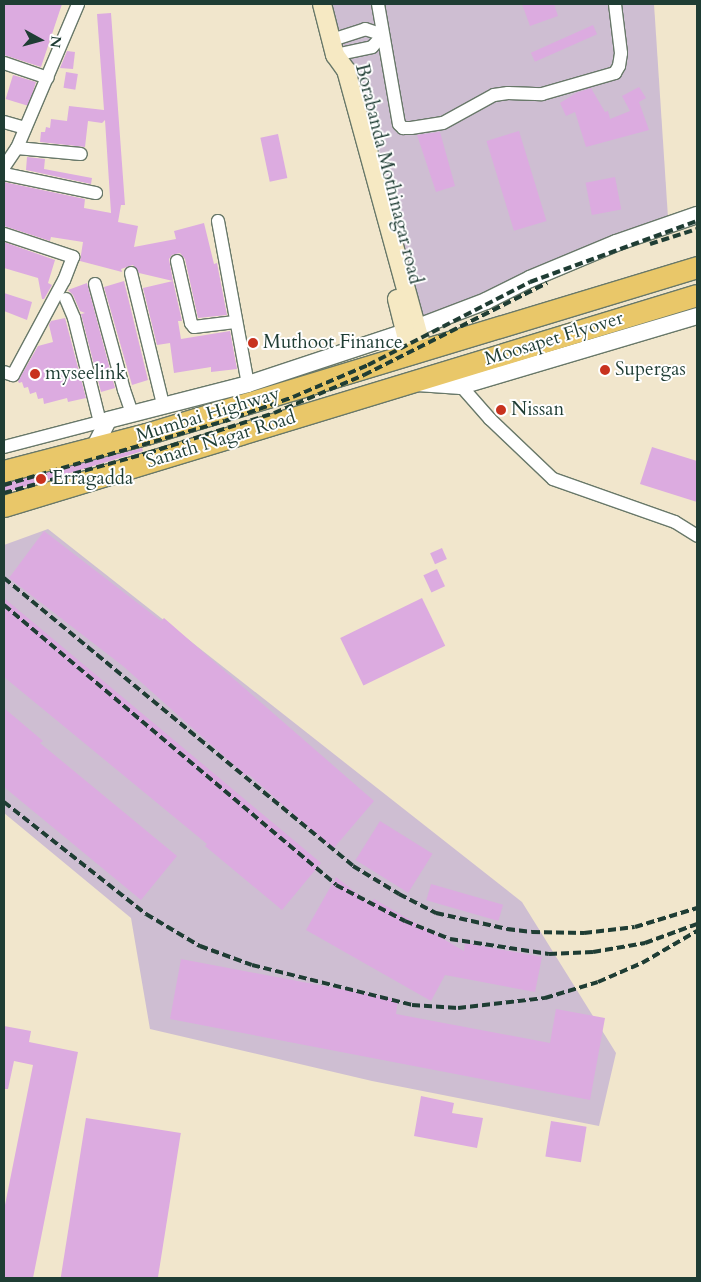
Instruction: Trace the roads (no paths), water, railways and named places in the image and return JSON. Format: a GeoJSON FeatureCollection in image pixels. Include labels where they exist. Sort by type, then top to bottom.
{"type":"FeatureCollection","features":[{"type":"Feature","properties":{"kind":"highway","name":"Moosapet Flyover"},"geometry":{"type":"LineString","coordinates":[[417,353],[449,341],[697,267]]}},
{"type":"Feature","properties":{"kind":"highway","name":"Moosapet Flyover"},"geometry":{"type":"LineString","coordinates":[[410,382],[459,378],[697,295]]}},
{"type":"Feature","properties":{"kind":"highway","name":"Mumbai Highway"},"geometry":{"type":"LineString","coordinates":[[4,471],[185,422],[417,353]]}},
{"type":"Feature","properties":{"kind":"highway","name":"Sanath Nagar Road"},"geometry":{"type":"LineString","coordinates":[[4,506],[410,382]]}},
{"type":"Feature","properties":{"kind":"highway"},"geometry":{"type":"LineString","coordinates":[[273,395],[280,422]]}},
{"type":"Feature","properties":{"kind":"highway"},"geometry":{"type":"LineString","coordinates":[[185,422],[193,448]]}},
{"type":"Feature","properties":{"kind":"main road"},"geometry":{"type":"LineString","coordinates":[[322,4],[336,54],[346,70],[417,353]]}},
{"type":"Feature","properties":{"kind":"street"},"geometry":{"type":"LineString","coordinates":[[4,167],[17,148],[78,4]]}},
{"type":"Feature","properties":{"kind":"street"},"geometry":{"type":"LineString","coordinates":[[378,4],[399,124],[403,128],[443,123],[494,95],[508,93],[542,94],[615,73],[619,66],[621,53],[615,4]]}},
{"type":"Feature","properties":{"kind":"street"},"geometry":{"type":"LineString","coordinates":[[336,54],[365,29],[383,35]]}},
{"type":"Feature","properties":{"kind":"street"},"geometry":{"type":"LineString","coordinates":[[336,54],[372,47],[383,35]]}},
{"type":"Feature","properties":{"kind":"street"},"geometry":{"type":"LineString","coordinates":[[4,63],[48,78]]}},
{"type":"Feature","properties":{"kind":"street"},"geometry":{"type":"LineString","coordinates":[[4,122],[25,128]]}},
{"type":"Feature","properties":{"kind":"street"},"geometry":{"type":"LineString","coordinates":[[17,148],[81,154]]}},
{"type":"Feature","properties":{"kind":"street"},"geometry":{"type":"LineString","coordinates":[[4,174],[96,193]]}},
{"type":"Feature","properties":{"kind":"street"},"geometry":{"type":"LineString","coordinates":[[4,447],[163,404],[248,384],[411,330],[486,301],[530,279],[616,243],[697,215]]}},
{"type":"Feature","properties":{"kind":"street"},"geometry":{"type":"LineString","coordinates":[[218,221],[235,322],[248,384]]}},
{"type":"Feature","properties":{"kind":"street"},"geometry":{"type":"LineString","coordinates":[[4,234],[72,257],[64,280],[12,375],[4,372]]}},
{"type":"Feature","properties":{"kind":"street"},"geometry":{"type":"LineString","coordinates":[[177,261],[194,327],[235,322]]}},
{"type":"Feature","properties":{"kind":"street"},"geometry":{"type":"LineString","coordinates":[[131,274],[163,404]]}},
{"type":"Feature","properties":{"kind":"street"},"geometry":{"type":"LineString","coordinates":[[95,284],[132,413]]}},
{"type":"Feature","properties":{"kind":"street"},"geometry":{"type":"LineString","coordinates":[[66,299],[74,318],[104,421],[94,448]]}},
{"type":"Feature","properties":{"kind":"street"},"geometry":{"type":"LineString","coordinates":[[697,316],[459,378],[490,419],[553,479],[675,522],[697,536]]}},
{"type":"Feature","properties":{"kind":"railway"},"geometry":{"type":"LineString","coordinates":[[4,485],[225,421],[293,397],[368,365],[530,282],[697,221]]}},
{"type":"Feature","properties":{"kind":"railway"},"geometry":{"type":"LineString","coordinates":[[650,244],[697,229]]}},
{"type":"Feature","properties":{"kind":"railway"},"geometry":{"type":"LineString","coordinates":[[4,493],[148,453],[274,413],[364,375],[547,283]]}},
{"type":"Feature","properties":{"kind":"railway"},"geometry":{"type":"LineString","coordinates":[[4,578],[353,866],[399,894],[436,913],[507,929],[532,932],[584,933],[635,927],[697,908]]}},
{"type":"Feature","properties":{"kind":"railway"},"geometry":{"type":"LineString","coordinates":[[4,605],[336,885],[405,921],[450,939],[549,954],[593,952],[645,943],[697,924]]}},
{"type":"Feature","properties":{"kind":"railway"},"geometry":{"type":"LineString","coordinates":[[4,802],[146,914],[200,946],[252,965],[412,1005],[458,1008],[545,998],[598,982],[642,963],[697,931]]}},
{"type":"Feature","properties":{"kind":"place","name":"Muthoot Finance"},"geometry":{"type":"Point","coordinates":[253,343]}},
{"type":"Feature","properties":{"kind":"place","name":"Supergas"},"geometry":{"type":"Point","coordinates":[605,370]}},
{"type":"Feature","properties":{"kind":"place","name":"myseelink"},"geometry":{"type":"Point","coordinates":[35,374]}},
{"type":"Feature","properties":{"kind":"place","name":"Nissan"},"geometry":{"type":"Point","coordinates":[501,410]}},
{"type":"Feature","properties":{"kind":"place","name":"Erragadda"},"geometry":{"type":"Point","coordinates":[41,479]}}]}
